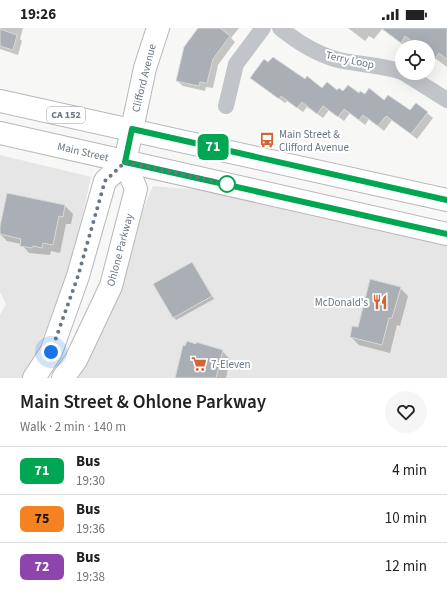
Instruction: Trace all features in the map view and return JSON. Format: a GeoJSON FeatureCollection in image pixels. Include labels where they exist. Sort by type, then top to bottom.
{"type":"FeatureCollection","features":[{"type":"Feature","properties":{"kind":"main road","name":"Clifford Avenue"},"geometry":{"type":"LineString","coordinates":[[132,129],[145,68],[158,28]]}},
{"type":"Feature","properties":{"kind":"main road","name":"CA 152"},"geometry":{"type":"LineString","coordinates":[[0,101],[132,129],[447,200]]}},
{"type":"Feature","properties":{"kind":"main road"},"geometry":{"type":"LineString","coordinates":[[34,378],[51,352],[78,276],[105,181],[125,162],[132,129]]}},
{"type":"Feature","properties":{"kind":"main road","name":"Main Street"},"geometry":{"type":"LineString","coordinates":[[0,133],[447,234]]}},
{"type":"Feature","properties":{"kind":"main road","name":"Ohlone Parkway"},"geometry":{"type":"LineString","coordinates":[[63,378],[76,360],[111,286],[136,189],[125,162]]}},
{"type":"Feature","properties":{"kind":"street"},"geometry":{"type":"LineString","coordinates":[[226,106],[236,64],[263,28]]}},
{"type":"Feature","properties":{"kind":"street","name":"Terry Loop"},"geometry":{"type":"LineString","coordinates":[[280,28],[319,53],[335,59],[377,65],[395,71]]}},
{"type":"Feature","properties":{"kind":"street","name":"Terry Loop"},"geometry":{"type":"LineString","coordinates":[[414,80],[447,100]]}},
{"type":"Feature","properties":{"kind":"shaded area"},"geometry":{"type":"Polygon","coordinates":[[[0,155],[91,177],[73,259],[33,363],[23,378],[0,378],[0,315],[6,304],[0,292],[0,155]]]}},
{"type":"Feature","properties":{"kind":"shaded area"},"geometry":{"type":"Polygon","coordinates":[[[153,186],[282,197],[447,234],[447,378],[63,378],[111,286],[153,186]]]}},
{"type":"Feature","properties":{"kind":"building"},"geometry":{"type":"Polygon","coordinates":[[[198,28],[220,28],[230,36],[213,59],[207,83],[200,82],[199,86],[176,81],[184,47],[198,28]]]}},
{"type":"Feature","properties":{"kind":"building"},"geometry":{"type":"Polygon","coordinates":[[[381,28],[447,28],[447,59],[439,53],[435,59],[435,40],[410,40],[405,36],[403,40],[397,40],[381,28]]]}},
{"type":"Feature","properties":{"kind":"building"},"geometry":{"type":"Polygon","coordinates":[[[0,29],[17,35],[13,50],[0,46],[0,29]]]}},
{"type":"Feature","properties":{"kind":"building"},"geometry":{"type":"Polygon","coordinates":[[[273,57],[305,79],[307,76],[322,88],[327,82],[337,90],[339,88],[343,91],[348,85],[359,93],[360,91],[365,94],[369,88],[384,100],[388,95],[410,110],[416,103],[428,112],[411,134],[386,116],[378,126],[363,115],[359,120],[344,109],[338,117],[323,106],[317,114],[302,102],[297,108],[281,96],[279,99],[250,78],[264,59],[268,62],[273,57]]]}},
{"type":"Feature","properties":{"kind":"building"},"geometry":{"type":"Polygon","coordinates":[[[7,193],[65,205],[63,217],[59,216],[53,245],[43,243],[42,248],[20,246],[21,239],[0,234],[0,226],[7,193]]]}},
{"type":"Feature","properties":{"kind":"building"},"geometry":{"type":"Polygon","coordinates":[[[192,262],[212,296],[173,318],[153,284],[192,262]]]}},
{"type":"Feature","properties":{"kind":"building","name":"McDonald's"},"geometry":{"type":"Polygon","coordinates":[[[370,279],[401,287],[392,318],[389,318],[382,345],[350,337],[352,326],[358,327],[370,279]]]}},
{"type":"Feature","properties":{"kind":"building","name":"7-Eleven"},"geometry":{"type":"Polygon","coordinates":[[[187,341],[196,344],[196,342],[223,350],[216,378],[175,378],[183,345],[185,346],[187,341]]]}},
{"type":"Feature","properties":{"kind":"bus line","name":"71"},"geometry":{"type":"LineString","coordinates":[[447,200],[132,129],[125,162],[447,234]]}},
{"type":"Feature","properties":{"kind":"place","name":"Main Street & Clifford Avenue"},"geometry":{"type":"Point","coordinates":[267,140]}},
{"type":"Feature","properties":{"kind":"place","name":"McDonald's"},"geometry":{"type":"Point","coordinates":[380,302]}},
{"type":"Feature","properties":{"kind":"place","name":"7-Eleven"},"geometry":{"type":"Point","coordinates":[199,364]}},
{"type":"Feature","properties":{"kind":"route"},"geometry":{"type":"LineString","coordinates":[[51,352],[78,276],[105,181],[125,162],[227,184]]}}]}
